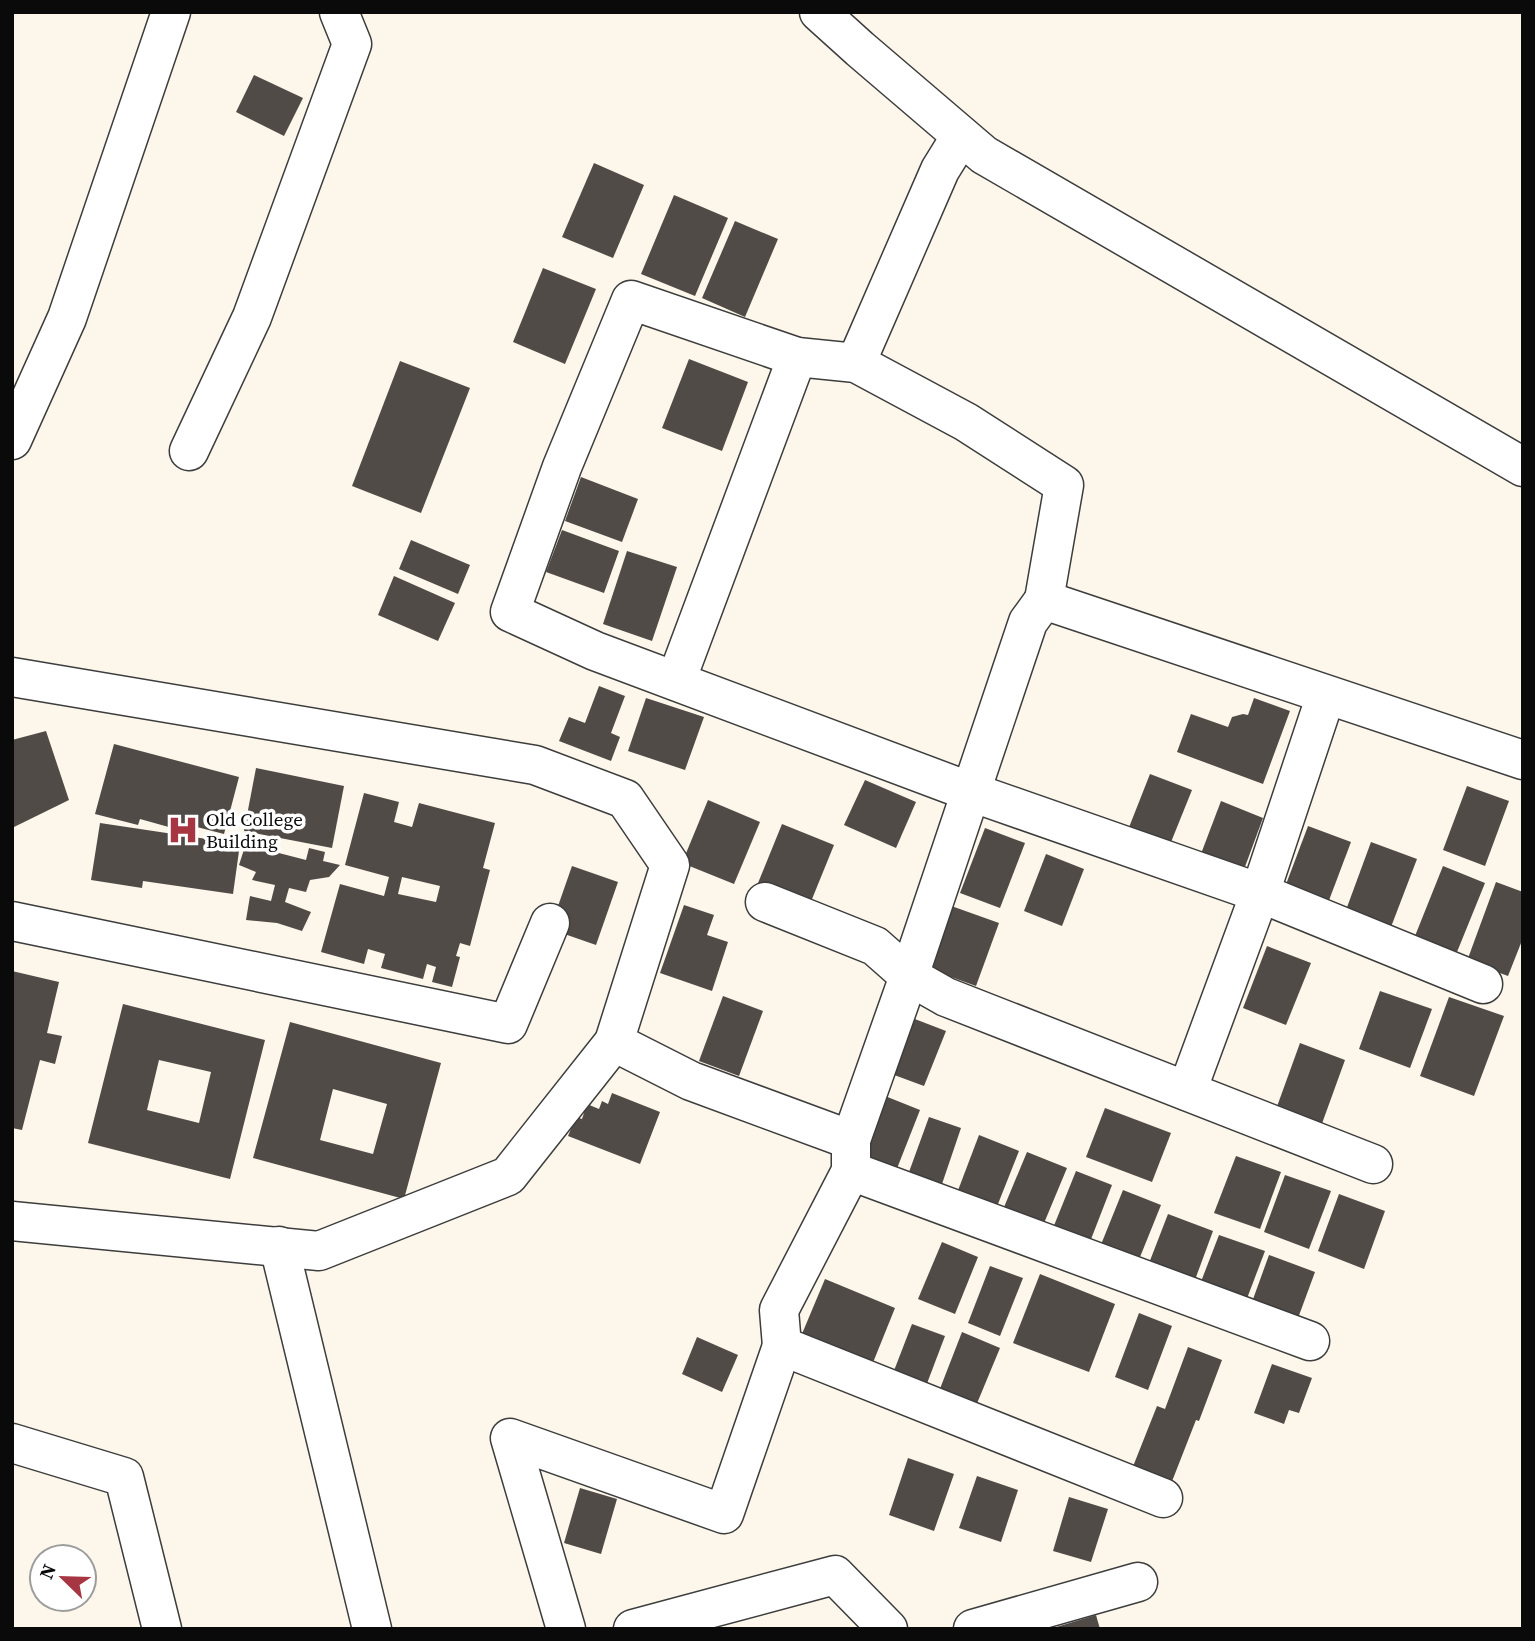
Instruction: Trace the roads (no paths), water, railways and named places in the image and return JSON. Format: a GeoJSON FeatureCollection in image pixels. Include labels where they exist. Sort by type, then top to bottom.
{"type":"FeatureCollection","features":[{"type":"Feature","properties":{"kind":"street"},"geometry":{"type":"LineString","coordinates":[[12,440],[66,318],[171,12]]}},
{"type":"Feature","properties":{"kind":"street"},"geometry":{"type":"LineString","coordinates":[[189,451],[252,317],[352,44],[339,12]]}},
{"type":"Feature","properties":{"kind":"street"},"geometry":{"type":"LineString","coordinates":[[819,12],[984,155],[1523,467]]}},
{"type":"Feature","properties":{"kind":"street"},"geometry":{"type":"LineString","coordinates":[[856,363],[940,170],[961,136]]}},
{"type":"Feature","properties":{"kind":"street"},"geometry":{"type":"LineString","coordinates":[[566,1629],[510,1437],[724,1514],[782,1346],[779,1310],[851,1155],[909,976],[971,792],[1028,622],[1044,600],[1064,485],[966,422],[856,363],[797,356],[631,300],[562,467],[510,612],[595,651],[971,792],[1260,893],[1483,984]]}},
{"type":"Feature","properties":{"kind":"street"},"geometry":{"type":"LineString","coordinates":[[677,681],[797,356]]}},
{"type":"Feature","properties":{"kind":"street"},"geometry":{"type":"LineString","coordinates":[[1044,600],[1523,760]]}},
{"type":"Feature","properties":{"kind":"street"},"geometry":{"type":"LineString","coordinates":[[12,677],[535,765],[625,799],[670,865],[614,1042],[508,1176],[319,1251],[12,1221]]}},
{"type":"Feature","properties":{"kind":"street"},"geometry":{"type":"LineString","coordinates":[[1187,1091],[1260,893],[1326,695]]}},
{"type":"Feature","properties":{"kind":"street"},"geometry":{"type":"LineString","coordinates":[[765,902],[876,946],[909,976],[946,998],[1373,1164]]}},
{"type":"Feature","properties":{"kind":"street"},"geometry":{"type":"LineString","coordinates":[[12,921],[508,1024],[551,923]]}},
{"type":"Feature","properties":{"kind":"street"},"geometry":{"type":"LineString","coordinates":[[614,1042],[851,1155],[1310,1341]]}},
{"type":"Feature","properties":{"kind":"street"},"geometry":{"type":"LineString","coordinates":[[279,1247],[372,1629]]}},
{"type":"Feature","properties":{"kind":"street"},"geometry":{"type":"LineString","coordinates":[[782,1346],[1163,1498]]}},
{"type":"Feature","properties":{"kind":"street"},"geometry":{"type":"LineString","coordinates":[[12,1443],[124,1477],[162,1629]]}},
{"type":"Feature","properties":{"kind":"street"},"geometry":{"type":"LineString","coordinates":[[632,1629],[835,1575],[888,1629]]}},
{"type":"Feature","properties":{"kind":"street"},"geometry":{"type":"LineString","coordinates":[[973,1629],[1138,1582]]}},
{"type":"Feature","properties":{"kind":"place","name":"Old College Building"},"geometry":{"type":"Point","coordinates":[183,830]}}]}
